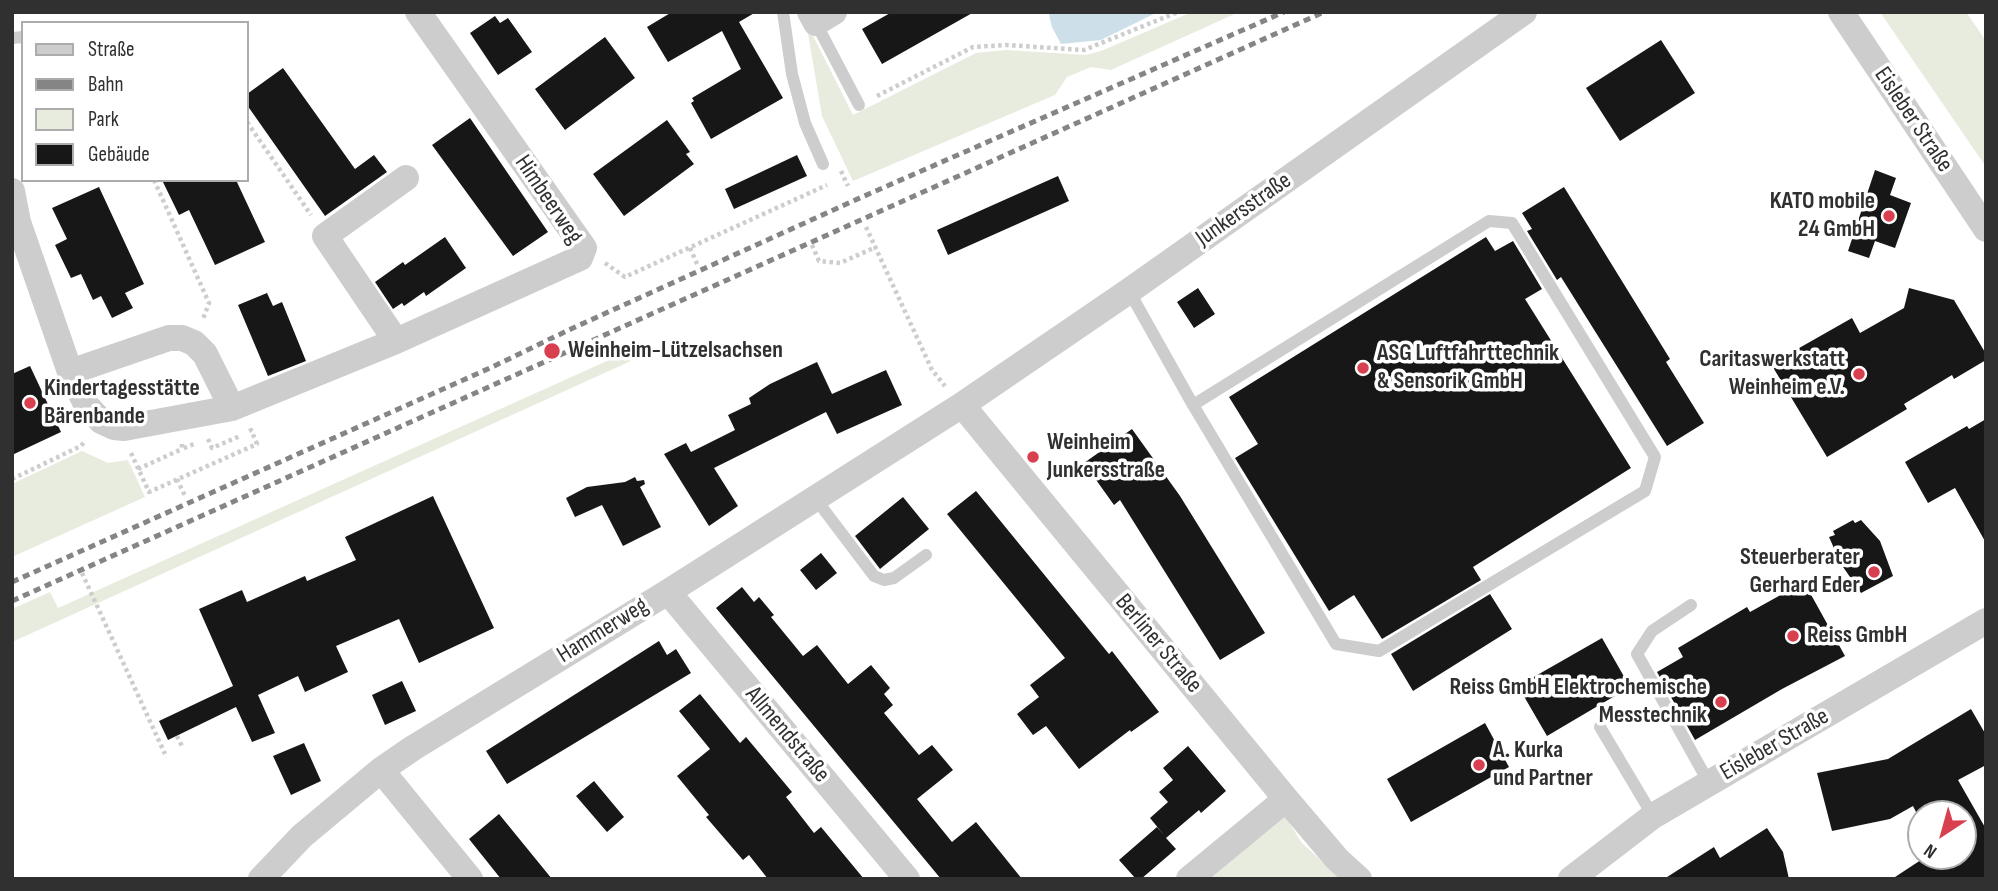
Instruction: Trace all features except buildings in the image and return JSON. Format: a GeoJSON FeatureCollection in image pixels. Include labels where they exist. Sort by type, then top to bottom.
{"type":"FeatureCollection","features":[{"type":"Feature","properties":{"kind":"street","name":"Himbeerweg"},"geometry":{"type":"LineString","coordinates":[[70,372],[87,405],[101,421],[114,428],[232,408],[396,341],[580,258],[584,248],[418,12]]}},
{"type":"Feature","properties":{"kind":"street","name":"Junkersstraße"},"geometry":{"type":"LineString","coordinates":[[962,405],[1524,12]]}},
{"type":"Feature","properties":{"kind":"street","name":"Eisleber Straße"},"geometry":{"type":"LineString","coordinates":[[1841,12],[1986,229]]}},
{"type":"Feature","properties":{"kind":"street"},"geometry":{"type":"LineString","coordinates":[[396,341],[325,236],[406,178]]}},
{"type":"Feature","properties":{"kind":"street"},"geometry":{"type":"LineString","coordinates":[[12,191],[18,222],[70,372],[169,338],[182,338],[194,343],[205,354],[232,408]]}},
{"type":"Feature","properties":{"kind":"street","name":"Hammerweg"},"geometry":{"type":"LineString","coordinates":[[261,879],[302,836],[381,770],[413,748],[668,592],[962,405]]}},
{"type":"Feature","properties":{"kind":"street","name":"Berliner Straße"},"geometry":{"type":"LineString","coordinates":[[962,405],[1286,799],[1337,859],[1359,879]]}},
{"type":"Feature","properties":{"kind":"street","name":"Allmendstraße"},"geometry":{"type":"LineString","coordinates":[[668,592],[907,879]]}},
{"type":"Feature","properties":{"kind":"street","name":"Eisleber Straße"},"geometry":{"type":"LineString","coordinates":[[1571,879],[1653,817],[1986,621]]}},
{"type":"Feature","properties":{"kind":"street"},"geometry":{"type":"LineString","coordinates":[[381,770],[470,879]]}},
{"type":"Feature","properties":{"kind":"street"},"geometry":{"type":"LineString","coordinates":[[1189,879],[1286,799]]}},
{"type":"Feature","properties":{"kind":"lane"},"geometry":{"type":"LineString","coordinates":[[783,12],[792,74],[805,124],[823,164]]}},
{"type":"Feature","properties":{"kind":"lane"},"geometry":{"type":"LineString","coordinates":[[820,16],[859,105]]}},
{"type":"Feature","properties":{"kind":"lane"},"geometry":{"type":"LineString","coordinates":[[1129,290],[1192,405],[1336,644],[1378,651],[1645,491],[1655,457],[1512,223],[1489,220],[1192,405]]}},
{"type":"Feature","properties":{"kind":"lane"},"geometry":{"type":"LineString","coordinates":[[815,498],[874,576],[884,580],[894,578],[926,555]]}},
{"type":"Feature","properties":{"kind":"lane"},"geometry":{"type":"LineString","coordinates":[[1691,605],[1652,631],[1637,654],[1709,783]]}},
{"type":"Feature","properties":{"kind":"lane"},"geometry":{"type":"LineString","coordinates":[[1600,727],[1653,817]]}},
{"type":"Feature","properties":{"kind":"path"},"geometry":{"type":"LineString","coordinates":[[859,105],[973,47],[1006,45],[1084,50],[1178,12]]}},
{"type":"Feature","properties":{"kind":"path"},"geometry":{"type":"LineString","coordinates":[[248,123],[325,236]]}},
{"type":"Feature","properties":{"kind":"path"},"geometry":{"type":"LineString","coordinates":[[155,182],[209,303],[194,343]]}},
{"type":"Feature","properties":{"kind":"path"},"geometry":{"type":"LineString","coordinates":[[601,260],[625,277],[831,183]]}},
{"type":"Feature","properties":{"kind":"path"},"geometry":{"type":"LineString","coordinates":[[866,227],[932,370]]}},
{"type":"Feature","properties":{"kind":"path"},"geometry":{"type":"LineString","coordinates":[[812,246],[819,261],[840,264],[876,247]]}},
{"type":"Feature","properties":{"kind":"path"},"geometry":{"type":"LineString","coordinates":[[690,248],[698,266]]}},
{"type":"Feature","properties":{"kind":"path"},"geometry":{"type":"LineString","coordinates":[[120,453],[130,450],[149,492],[257,444],[251,430],[212,448]]}},
{"type":"Feature","properties":{"kind":"path"},"geometry":{"type":"LineString","coordinates":[[12,479],[81,446],[86,440],[94,445]]}},
{"type":"Feature","properties":{"kind":"path"},"geometry":{"type":"LineString","coordinates":[[138,469],[182,449]]}},
{"type":"Feature","properties":{"kind":"path"},"geometry":{"type":"LineString","coordinates":[[177,479],[185,496]]}},
{"type":"Feature","properties":{"kind":"path"},"geometry":{"type":"LineString","coordinates":[[82,573],[165,754]]}},
{"type":"Feature","properties":{"kind":"path"},"geometry":{"type":"LineString","coordinates":[[177,736],[182,747]]}},
{"type":"Feature","properties":{"kind":"green space"},"geometry":{"type":"Polygon","coordinates":[[[1192,12],[1239,12],[1111,70],[1091,67],[1067,77],[1055,95],[853,181],[822,116],[806,22],[853,115],[976,53],[1006,50],[1086,55],[1192,12]]]}},
{"type":"Feature","properties":{"kind":"green space"},"geometry":{"type":"Polygon","coordinates":[[[1880,12],[1966,12],[1986,41],[1986,167],[1880,12]]]}},
{"type":"Feature","properties":{"kind":"green space"},"geometry":{"type":"Polygon","coordinates":[[[618,356],[631,361],[12,642],[12,609],[50,592],[58,608],[618,356]]]}},
{"type":"Feature","properties":{"kind":"green space"},"geometry":{"type":"Polygon","coordinates":[[[82,451],[108,463],[128,460],[145,497],[12,557],[12,484],[82,451]]]}},
{"type":"Feature","properties":{"kind":"green space"},"geometry":{"type":"Polygon","coordinates":[[[1285,816],[1302,843],[1341,879],[1208,879],[1285,816]]]}},
{"type":"Feature","properties":{"kind":"water"},"geometry":{"type":"Polygon","coordinates":[[[1052,12],[1158,12],[1101,40],[1061,44],[1052,27],[1049,15],[1052,12]]]}},
{"type":"Feature","properties":{"kind":"railway"},"geometry":{"type":"LineString","coordinates":[[12,582],[490,368],[862,197],[1284,12]]}},
{"type":"Feature","properties":{"kind":"railway"},"geometry":{"type":"LineString","coordinates":[[12,601],[1324,12]]}},
{"type":"Feature","properties":{"kind":"place","name":"KATO mobile 24 GmbH"},"geometry":{"type":"Point","coordinates":[1889,216]}},
{"type":"Feature","properties":{"kind":"place","name":"Weinheim-Lützelsachsen"},"geometry":{"type":"Point","coordinates":[552,351]}},
{"type":"Feature","properties":{"kind":"place","name":"ASG Luftfahrttechnik & Sensorik GmbH"},"geometry":{"type":"Point","coordinates":[1363,368]}},
{"type":"Feature","properties":{"kind":"place","name":"Caritaswerkstatt Weinheim e.V."},"geometry":{"type":"Point","coordinates":[1859,374]}},
{"type":"Feature","properties":{"kind":"place","name":"Kindertagesstätte Bärenbande"},"geometry":{"type":"Point","coordinates":[30,403]}},
{"type":"Feature","properties":{"kind":"place","name":"Weinheim Junkersstraße"},"geometry":{"type":"Point","coordinates":[1033,457]}},
{"type":"Feature","properties":{"kind":"place","name":"Steuerberater Gerhard Eder"},"geometry":{"type":"Point","coordinates":[1874,572]}},
{"type":"Feature","properties":{"kind":"place","name":"Reiss GmbH"},"geometry":{"type":"Point","coordinates":[1793,636]}},
{"type":"Feature","properties":{"kind":"place","name":"Reiss GmbH Elektrochemische Messtechnik"},"geometry":{"type":"Point","coordinates":[1721,702]}},
{"type":"Feature","properties":{"kind":"place","name":"A. Kurka und Partner"},"geometry":{"type":"Point","coordinates":[1479,765]}}]}
